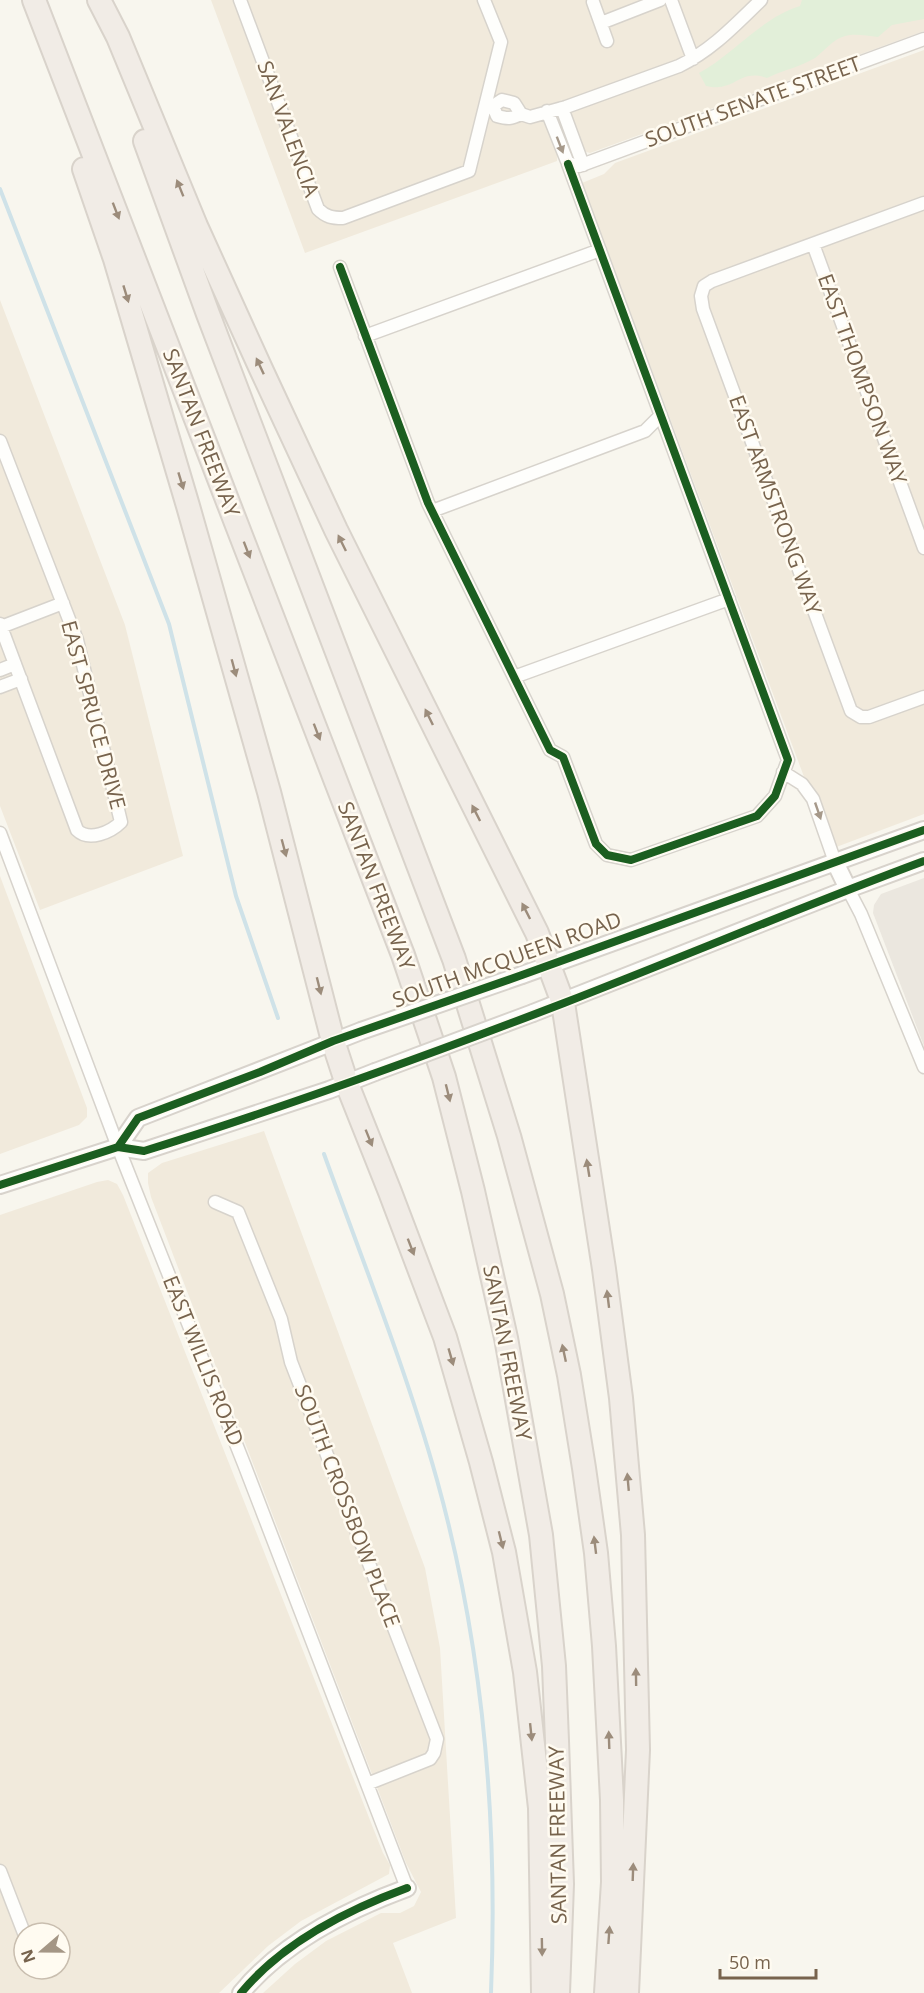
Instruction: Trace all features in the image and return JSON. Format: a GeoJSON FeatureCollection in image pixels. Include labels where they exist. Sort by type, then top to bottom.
{"type":"FeatureCollection","features":[{"type":"Feature","properties":{"kind":"highway"},"geometry":{"type":"LineString","coordinates":[[25,0],[115,260],[143,351],[259,757],[333,1041],[347,1084],[445,1337],[481,1462],[504,1552],[525,1672],[540,1808],[543,1993]]}},
{"type":"Feature","properties":{"kind":"highway","name":"SANTAN FREEWAY"},"geometry":{"type":"LineString","coordinates":[[34,0],[403,955],[444,1077],[506,1338],[541,1535],[554,1665],[558,1753],[562,1884],[558,1993]]}},
{"type":"Feature","properties":{"kind":"highway"},"geometry":{"type":"LineString","coordinates":[[91,0],[212,325],[454,959],[509,1136],[552,1294],[569,1375],[584,1468],[596,1553],[603,1635],[613,1882],[606,1993]]}},
{"type":"Feature","properties":{"kind":"highway"},"geometry":{"type":"LineString","coordinates":[[99,0],[118,37],[196,226],[336,530],[537,933],[562,1003],[604,1269],[621,1398],[633,1535],[638,1750],[627,1993]]}},
{"type":"Feature","properties":{"kind":"main road","name":"SOUTH MCQUEEN ROAD"},"geometry":{"type":"LineString","coordinates":[[118,1147],[138,1118],[260,1072],[333,1041],[924,830]]}},
{"type":"Feature","properties":{"kind":"main road"},"geometry":{"type":"LineString","coordinates":[[0,1185],[118,1147],[144,1151],[347,1084],[562,1003],[924,861]]}},
{"type":"Feature","properties":{"kind":"main road"},"geometry":{"type":"LineString","coordinates":[[835,862],[848,889]]}},
{"type":"Feature","properties":{"kind":"main road"},"geometry":{"type":"LineString","coordinates":[[241,1993],[290,1948],[325,1924],[366,1903],[407,1888]]}},
{"type":"Feature","properties":{"kind":"street","name":"SAN VALENCIA"},"geometry":{"type":"LineString","coordinates":[[240,0],[318,209],[325,216],[343,218],[469,171],[489,105],[501,42],[484,0]]}},
{"type":"Feature","properties":{"kind":"street"},"geometry":{"type":"LineString","coordinates":[[601,23],[660,0]]}},
{"type":"Feature","properties":{"kind":"street"},"geometry":{"type":"LineString","coordinates":[[671,0],[693,59]]}},
{"type":"Feature","properties":{"kind":"street"},"geometry":{"type":"LineString","coordinates":[[489,105],[497,116],[510,120],[521,114],[530,117],[561,108],[693,59],[717,43],[761,0]]}},
{"type":"Feature","properties":{"kind":"street"},"geometry":{"type":"LineString","coordinates":[[593,2],[607,41]]}},
{"type":"Feature","properties":{"kind":"street","name":"SOUTH SENATE STREET"},"geometry":{"type":"LineString","coordinates":[[568,164],[582,165],[924,39]]}},
{"type":"Feature","properties":{"kind":"street"},"geometry":{"type":"LineString","coordinates":[[561,108],[582,165]]}},
{"type":"Feature","properties":{"kind":"street"},"geometry":{"type":"LineString","coordinates":[[340,267],[432,510],[550,750],[563,757],[596,844],[607,855],[631,860],[757,816],[775,796],[788,760],[547,111]]}},
{"type":"Feature","properties":{"kind":"street"},"geometry":{"type":"LineString","coordinates":[[813,244],[924,203]]}},
{"type":"Feature","properties":{"kind":"street","name":"EAST ARMSTRONG WAY"},"geometry":{"type":"LineString","coordinates":[[813,244],[712,281],[701,291],[704,309],[851,711],[865,718],[924,697]]}},
{"type":"Feature","properties":{"kind":"street","name":"EAST THOMPSON WAY"},"geometry":{"type":"LineString","coordinates":[[813,244],[924,548]]}},
{"type":"Feature","properties":{"kind":"street"},"geometry":{"type":"LineString","coordinates":[[366,336],[600,249]]}},
{"type":"Feature","properties":{"kind":"street"},"geometry":{"type":"LineString","coordinates":[[432,510],[645,431],[661,416]]}},
{"type":"Feature","properties":{"kind":"street","name":"EAST SPRUCE DRIVE"},"geometry":{"type":"LineString","coordinates":[[0,441],[77,640],[121,822],[111,830],[89,837],[77,830],[21,679]]}},
{"type":"Feature","properties":{"kind":"street"},"geometry":{"type":"LineString","coordinates":[[514,677],[729,599]]}},
{"type":"Feature","properties":{"kind":"street"},"geometry":{"type":"LineString","coordinates":[[0,687],[21,679],[1,625],[63,603]]}},
{"type":"Feature","properties":{"kind":"street"},"geometry":{"type":"LineString","coordinates":[[0,670],[15,664]]}},
{"type":"Feature","properties":{"kind":"street"},"geometry":{"type":"LineString","coordinates":[[783,772],[801,784],[813,799],[835,862]]}},
{"type":"Feature","properties":{"kind":"street","name":"EAST WILLIS ROAD"},"geometry":{"type":"LineString","coordinates":[[0,833],[118,1147],[244,1464],[407,1888]]}},
{"type":"Feature","properties":{"kind":"street"},"geometry":{"type":"LineString","coordinates":[[848,889],[861,914],[924,1067]]}},
{"type":"Feature","properties":{"kind":"street","name":"SOUTH CROSSBOW PLACE"},"geometry":{"type":"LineString","coordinates":[[215,1202],[238,1212],[281,1319],[291,1362],[437,1739],[430,1759],[367,1784]]}},
{"type":"Feature","properties":{"kind":"street"},"geometry":{"type":"LineString","coordinates":[[0,1871],[19,1921]]}},
{"type":"Feature","properties":{"kind":"shaded area"},"geometry":{"type":"Polygon","coordinates":[[[211,0],[924,0],[924,31],[590,153],[583,151],[578,145],[561,99],[557,161],[305,253],[211,0]]]}},
{"type":"Feature","properties":{"kind":"shaded area"},"geometry":{"type":"Polygon","coordinates":[[[924,50],[924,814],[831,849],[582,183],[604,174],[615,163],[924,50]]]}},
{"type":"Feature","properties":{"kind":"shaded area"},"geometry":{"type":"Polygon","coordinates":[[[0,300],[125,625],[183,856],[40,910],[0,806],[0,300]]]}},
{"type":"Feature","properties":{"kind":"shaded area"},"geometry":{"type":"Polygon","coordinates":[[[0,876],[87,1108],[87,1117],[79,1125],[0,1154],[0,876]]]}},
{"type":"Feature","properties":{"kind":"shaded area"},"geometry":{"type":"Polygon","coordinates":[[[924,878],[924,1046],[873,913],[874,905],[881,894],[924,878]]]}},
{"type":"Feature","properties":{"kind":"shaded area"},"geometry":{"type":"Polygon","coordinates":[[[264,1131],[425,1568],[440,1648],[456,1918],[393,1943],[412,1993],[263,1993],[295,1964],[326,1941],[381,1913],[400,1913],[414,1906],[421,1892],[406,1863],[151,1197],[148,1183],[148,1173],[162,1163],[264,1131]]]}},
{"type":"Feature","properties":{"kind":"shaded area"},"geometry":{"type":"Polygon","coordinates":[[[108,1180],[117,1184],[383,1853],[390,1865],[389,1874],[301,1921],[268,1946],[219,1993],[0,1993],[0,1215],[97,1182],[108,1180]]]}},
{"type":"Feature","properties":{"kind":"green space"},"geometry":{"type":"Polygon","coordinates":[[[802,0],[924,0],[924,19],[892,25],[878,37],[844,36],[815,58],[767,78],[749,76],[724,86],[706,86],[699,73],[760,27],[800,6],[802,0]]]}},
{"type":"Feature","properties":{"kind":"waterway"},"geometry":{"type":"LineString","coordinates":[[0,189],[169,624],[236,896],[278,1018]]}},
{"type":"Feature","properties":{"kind":"waterway"},"geometry":{"type":"LineString","coordinates":[[324,1154],[412,1397],[437,1480],[466,1606],[484,1734],[489,1799],[493,1928],[491,1993]]}},
{"type":"Feature","properties":{"kind":"cycle path"},"geometry":{"type":"LineString","coordinates":[[340,267],[428,503],[550,750],[563,757],[596,844],[607,855],[631,860],[757,816],[775,796],[788,760],[568,164]]}},
{"type":"Feature","properties":{"kind":"cycle path"},"geometry":{"type":"LineString","coordinates":[[118,1147],[138,1118],[260,1072],[333,1041],[924,830]]}},
{"type":"Feature","properties":{"kind":"cycle path"},"geometry":{"type":"LineString","coordinates":[[0,1185],[118,1147],[144,1151],[356,1080],[564,1003],[924,861]]}},
{"type":"Feature","properties":{"kind":"cycle path"},"geometry":{"type":"LineString","coordinates":[[241,1993],[276,1958],[296,1943],[339,1917],[407,1888]]}}]}
